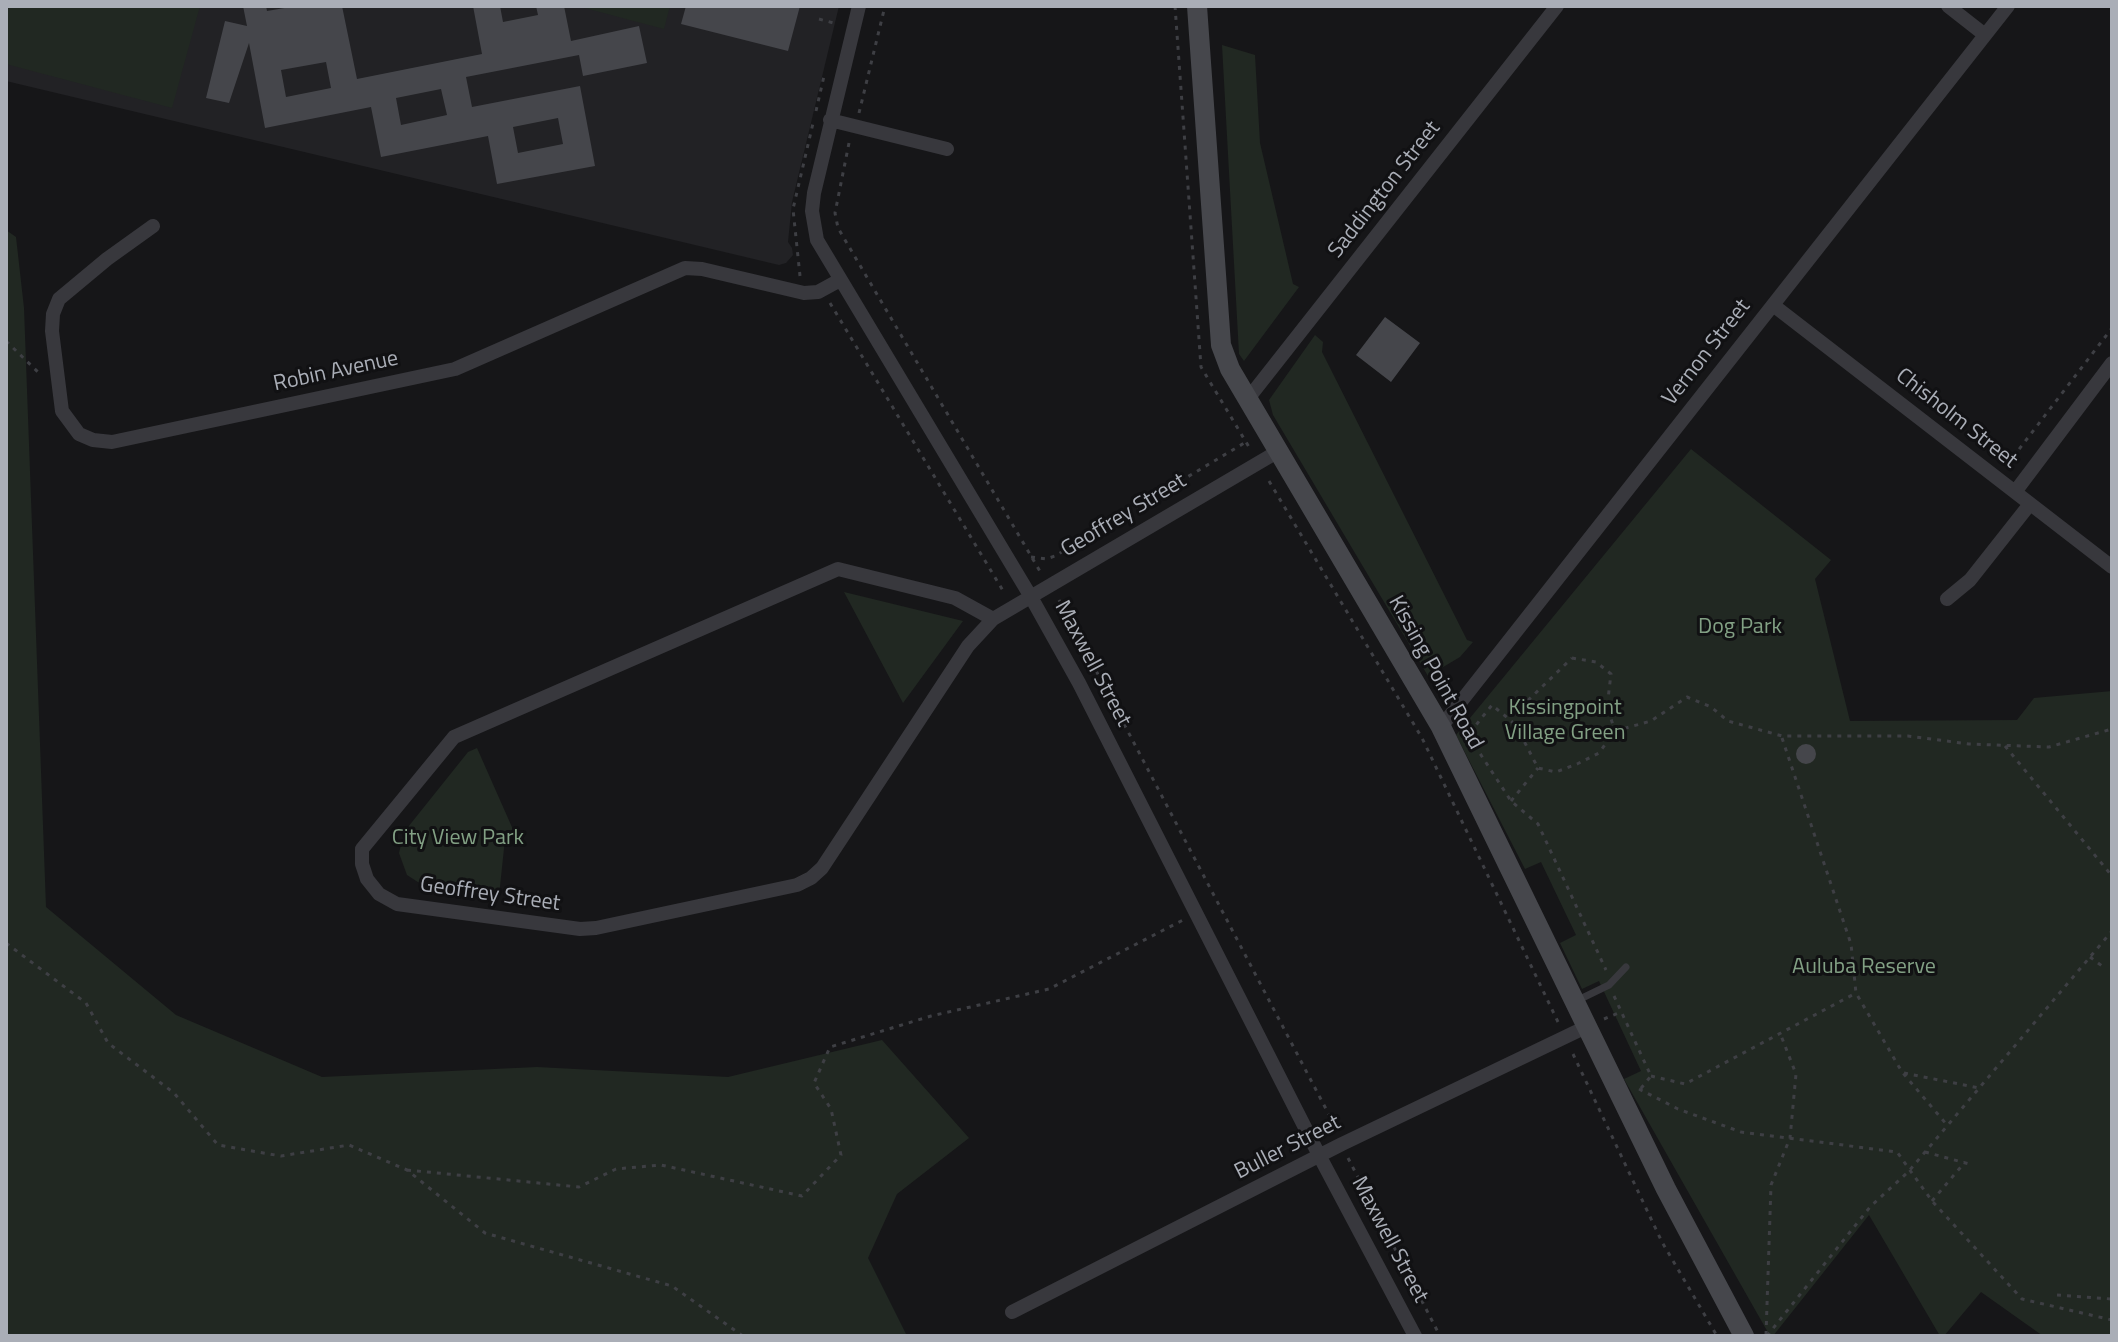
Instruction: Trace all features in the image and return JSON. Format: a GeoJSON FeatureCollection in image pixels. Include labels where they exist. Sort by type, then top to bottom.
{"type":"FeatureCollection","features":[{"type":"Feature","properties":{"kind":"street","name":"Maxwell Street"},"geometry":{"type":"LineString","coordinates":[[859,6],[830,120],[812,211],[817,240],[1031,597],[1079,683],[1320,1157],[1415,1336]]}},
{"type":"Feature","properties":{"kind":"street","name":"Kissing Point Road"},"geometry":{"type":"LineString","coordinates":[[1197,6],[1221,345],[1247,400],[1441,727],[1574,1002],[1591,1024],[1666,1189],[1744,1336]]}},
{"type":"Feature","properties":{"kind":"street","name":"Saddington Street"},"geometry":{"type":"LineString","coordinates":[[1247,400],[1557,6]]}},
{"type":"Feature","properties":{"kind":"street"},"geometry":{"type":"LineString","coordinates":[[1948,6],[1985,35]]}},
{"type":"Feature","properties":{"kind":"street","name":"Vernon Street"},"geometry":{"type":"LineString","coordinates":[[1441,727],[2008,6]]}},
{"type":"Feature","properties":{"kind":"street"},"geometry":{"type":"LineString","coordinates":[[830,120],[947,149]]}},
{"type":"Feature","properties":{"kind":"street","name":"Robin Avenue"},"geometry":{"type":"LineString","coordinates":[[153,226],[59,299],[53,314],[57,386],[62,411],[79,434],[93,440],[112,442],[455,369],[685,268],[702,269],[804,293],[818,292],[840,280]]}},
{"type":"Feature","properties":{"kind":"street","name":"Chisholm Street"},"geometry":{"type":"LineString","coordinates":[[1773,305],[2112,567]]}},
{"type":"Feature","properties":{"kind":"street"},"geometry":{"type":"LineString","coordinates":[[2015,492],[2112,363]]}},
{"type":"Feature","properties":{"kind":"street","name":"Geoffrey Street"},"geometry":{"type":"LineString","coordinates":[[993,619],[955,598],[838,569],[454,737],[362,849],[362,864],[367,879],[379,894],[397,904],[580,929],[797,885],[822,868],[968,646],[993,619],[1277,452]]}},
{"type":"Feature","properties":{"kind":"street"},"geometry":{"type":"LineString","coordinates":[[1947,599],[1970,580],[2030,504]]}},
{"type":"Feature","properties":{"kind":"street","name":"Buller Street"},"geometry":{"type":"LineString","coordinates":[[1012,1312],[1591,1024]]}},
{"type":"Feature","properties":{"kind":"lane"},"geometry":{"type":"LineString","coordinates":[[1574,1002],[1609,985],[1626,967]]}},
{"type":"Feature","properties":{"kind":"path"},"geometry":{"type":"LineString","coordinates":[[859,113],[885,6]]}},
{"type":"Feature","properties":{"kind":"path"},"geometry":{"type":"LineString","coordinates":[[819,19],[837,24]]}},
{"type":"Feature","properties":{"kind":"path"},"geometry":{"type":"LineString","coordinates":[[849,143],[835,213],[838,228],[1041,573]]}},
{"type":"Feature","properties":{"kind":"path"},"geometry":{"type":"LineString","coordinates":[[830,303],[1005,594]]}},
{"type":"Feature","properties":{"kind":"path"},"geometry":{"type":"LineString","coordinates":[[2006,466],[2112,328]]}},
{"type":"Feature","properties":{"kind":"path"},"geometry":{"type":"LineString","coordinates":[[6,341],[36,372],[57,386]]}},
{"type":"Feature","properties":{"kind":"path"},"geometry":{"type":"LineString","coordinates":[[944,427],[954,422]]}},
{"type":"Feature","properties":{"kind":"path"},"geometry":{"type":"LineString","coordinates":[[1031,557],[1046,559],[1055,556],[1246,442]]}},
{"type":"Feature","properties":{"kind":"path"},"geometry":{"type":"LineString","coordinates":[[1269,481],[1422,738],[1558,1022]]}},
{"type":"Feature","properties":{"kind":"path"},"geometry":{"type":"LineString","coordinates":[[1058,600],[1337,1132]]}},
{"type":"Feature","properties":{"kind":"path"},"geometry":{"type":"LineString","coordinates":[[1538,768],[1524,741],[1519,709],[1572,658],[1596,662],[1611,674],[1607,707],[1615,731]]}},
{"type":"Feature","properties":{"kind":"path"},"geometry":{"type":"LineString","coordinates":[[1538,768],[1556,772],[1577,764],[1599,753],[1615,731],[1651,721],[1687,697],[1711,707],[1728,721],[1782,736],[1908,736],[1969,744],[2049,747],[2112,729]]}},
{"type":"Feature","properties":{"kind":"path"},"geometry":{"type":"LineString","coordinates":[[1522,730],[1492,705],[1468,735],[1511,801],[1538,824],[1606,969],[1609,985],[1651,1076]]}},
{"type":"Feature","properties":{"kind":"path"},"geometry":{"type":"LineString","coordinates":[[1782,736],[1851,944],[1856,993],[1902,1072],[1947,1125]]}},
{"type":"Feature","properties":{"kind":"path"},"geometry":{"type":"LineString","coordinates":[[2005,745],[2112,876]]}},
{"type":"Feature","properties":{"kind":"path"},"geometry":{"type":"LineString","coordinates":[[1511,801],[1538,768]]}},
{"type":"Feature","properties":{"kind":"path"},"geometry":{"type":"LineString","coordinates":[[407,1170],[579,1187],[616,1169],[661,1165],[802,1196],[841,1155],[831,1109],[814,1083],[830,1047],[931,1016],[1049,989],[1196,913]]}},
{"type":"Feature","properties":{"kind":"path"},"geometry":{"type":"LineString","coordinates":[[1766,1336],[1870,1207],[1909,1171],[2112,931]]}},
{"type":"Feature","properties":{"kind":"path"},"geometry":{"type":"LineString","coordinates":[[6,943],[86,1003],[108,1043],[174,1093],[218,1145],[281,1156],[349,1145],[407,1170],[485,1233],[672,1286],[743,1336]]}},
{"type":"Feature","properties":{"kind":"path"},"geometry":{"type":"LineString","coordinates":[[2090,957],[2102,966]]}},
{"type":"Feature","properties":{"kind":"path"},"geometry":{"type":"LineString","coordinates":[[1651,1076],[1685,1084],[1856,993]]}},
{"type":"Feature","properties":{"kind":"path"},"geometry":{"type":"LineString","coordinates":[[1591,1024],[1621,1012]]}},
{"type":"Feature","properties":{"kind":"path"},"geometry":{"type":"LineString","coordinates":[[1766,1336],[1771,1185],[1790,1138],[1796,1074],[1780,1033]]}},
{"type":"Feature","properties":{"kind":"path"},"geometry":{"type":"LineString","coordinates":[[1573,1054],[1662,1242],[1717,1336]]}},
{"type":"Feature","properties":{"kind":"path"},"geometry":{"type":"LineString","coordinates":[[1902,1072],[1979,1088]]}},
{"type":"Feature","properties":{"kind":"path"},"geometry":{"type":"LineString","coordinates":[[1651,1076],[1639,1089],[1678,1109],[1741,1132],[1897,1152],[1932,1201],[2022,1299],[2112,1320]]}},
{"type":"Feature","properties":{"kind":"path"},"geometry":{"type":"LineString","coordinates":[[1925,1152],[1973,1165]]}},
{"type":"Feature","properties":{"kind":"path"},"geometry":{"type":"LineString","coordinates":[[1347,1154],[1440,1336]]}},
{"type":"Feature","properties":{"kind":"path"},"geometry":{"type":"LineString","coordinates":[[1932,1201],[1965,1162]]}},
{"type":"Feature","properties":{"kind":"path"},"geometry":{"type":"LineString","coordinates":[[2057,1295],[2112,1299]]}},
{"type":"Feature","properties":{"kind":"shaded area"},"geometry":{"type":"Polygon","coordinates":[[[6,6],[839,6],[792,202],[788,242],[793,255],[786,263],[779,265],[6,81],[6,6]]]}},
{"type":"Feature","properties":{"kind":"green space"},"geometry":{"type":"Polygon","coordinates":[[[6,6],[200,6],[172,108],[6,64],[6,6]]]}},
{"type":"Feature","properties":{"kind":"green space"},"geometry":{"type":"Polygon","coordinates":[[[577,6],[670,6],[664,29],[577,6]]]}},
{"type":"Feature","properties":{"kind":"green space"},"geometry":{"type":"Polygon","coordinates":[[[1222,45],[1255,55],[1260,143],[1293,284],[1299,287],[1244,361],[1239,354],[1222,45]]]}},
{"type":"Feature","properties":{"kind":"green space"},"geometry":{"type":"Polygon","coordinates":[[[6,230],[16,237],[24,308],[46,907],[176,1015],[322,1077],[537,1067],[728,1077],[882,1040],[969,1138],[897,1194],[868,1258],[907,1336],[6,1336],[6,230]]]}},
{"type":"Feature","properties":{"kind":"green space"},"geometry":{"type":"Polygon","coordinates":[[[1315,335],[1323,342],[1322,352],[1467,640],[1473,642],[1460,657],[1428,676],[1273,415],[1269,400],[1315,335]]]}},
{"type":"Feature","properties":{"kind":"green space","name":"Auluba Reserve"},"geometry":{"type":"Polygon","coordinates":[[[1691,449],[1831,560],[1815,579],[1850,721],[2017,720],[2034,698],[2112,691],[2112,1336],[2043,1336],[1981,1292],[1944,1336],[1940,1336],[1869,1215],[1770,1336],[1624,1079],[1641,1071],[1599,981],[1582,989],[1560,943],[1576,935],[1541,862],[1525,869],[1456,735],[1691,449]]]}},
{"type":"Feature","properties":{"kind":"green space"},"geometry":{"type":"Polygon","coordinates":[[[844,592],[963,621],[903,703],[844,592]]]}},
{"type":"Feature","properties":{"kind":"green space","name":"City View Park"},"geometry":{"type":"Polygon","coordinates":[[[477,748],[515,834],[505,839],[499,896],[424,886],[407,875],[399,853],[404,832],[468,752],[477,748]]]}},
{"type":"Feature","properties":{"kind":"building"},"geometry":{"type":"Polygon","coordinates":[[[243,6],[266,6],[267,11],[296,6],[342,6],[357,79],[482,54],[473,6],[500,6],[503,22],[538,15],[536,6],[564,6],[571,41],[639,26],[647,63],[583,76],[579,55],[466,77],[472,107],[580,86],[595,166],[497,184],[488,136],[381,157],[371,107],[265,128],[249,43],[229,103],[206,98],[225,21],[247,26],[243,6]],[[326,62],[281,70],[286,97],[331,88],[326,62]],[[441,89],[396,98],[401,125],[447,115],[441,89]],[[558,118],[513,127],[518,153],[563,144],[558,118]]]}},
{"type":"Feature","properties":{"kind":"building"},"geometry":{"type":"Polygon","coordinates":[[[686,6],[800,6],[788,51],[681,24],[686,6]]]}},
{"type":"Feature","properties":{"kind":"building"},"geometry":{"type":"Polygon","coordinates":[[[1385,317],[1420,343],[1391,382],[1356,355],[1385,317]]]}},
{"type":"Feature","properties":{"kind":"building"},"geometry":{"type":"Polygon","coordinates":[[[1806,744],[1813,747],[1816,754],[1813,761],[1806,764],[1799,761],[1796,754],[1799,747],[1806,744]]]}},
{"type":"Feature","properties":{"kind":"park label","name":"Dog Park"},"geometry":{"type":"Point","coordinates":[1740,628]}},
{"type":"Feature","properties":{"kind":"park label","name":"Kissingpoint Village Green"},"geometry":{"type":"Point","coordinates":[1565,722]}}]}
